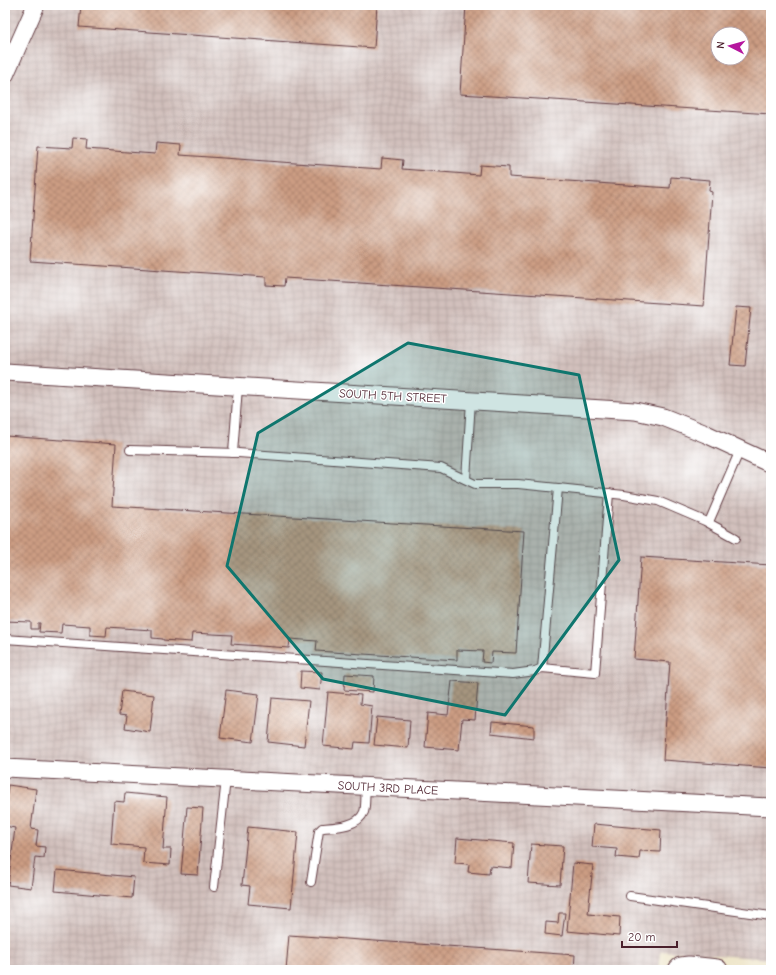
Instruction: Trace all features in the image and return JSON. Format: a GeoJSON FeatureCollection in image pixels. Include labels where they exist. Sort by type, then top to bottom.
{"type":"FeatureCollection","features":[{"type":"Feature","properties":{"kind":"street"},"geometry":{"type":"LineString","coordinates":[[5,75],[10,50],[36,5]]}},
{"type":"Feature","properties":{"kind":"street","name":"SOUTH 5TH STREET"},"geometry":{"type":"LineString","coordinates":[[5,372],[635,411],[664,417],[706,434],[771,464]]}},
{"type":"Feature","properties":{"kind":"street","name":"SOUTH 3RD PLACE"},"geometry":{"type":"LineString","coordinates":[[5,768],[771,807]]}},
{"type":"Feature","properties":{"kind":"street"},"geometry":{"type":"LineString","coordinates":[[679,970],[681,968],[689,967],[717,970]]}},
{"type":"Feature","properties":{"kind":"lane"},"geometry":{"type":"LineString","coordinates":[[233,453],[238,387]]}},
{"type":"Feature","properties":{"kind":"lane"},"geometry":{"type":"LineString","coordinates":[[466,479],[471,401]]}},
{"type":"Feature","properties":{"kind":"lane"},"geometry":{"type":"LineString","coordinates":[[130,450],[233,453],[441,468],[475,484],[518,484],[609,493],[658,501],[709,522],[736,538]]}},
{"type":"Feature","properties":{"kind":"lane"},"geometry":{"type":"LineString","coordinates":[[709,522],[740,450]]}},
{"type":"Feature","properties":{"kind":"lane"},"geometry":{"type":"LineString","coordinates":[[542,668],[558,488]]}},
{"type":"Feature","properties":{"kind":"lane"},"geometry":{"type":"LineString","coordinates":[[5,639],[513,674],[535,671],[542,668],[595,673],[609,493]]}},
{"type":"Feature","properties":{"kind":"lane"},"geometry":{"type":"LineString","coordinates":[[214,887],[226,779]]}},
{"type":"Feature","properties":{"kind":"lane"},"geometry":{"type":"LineString","coordinates":[[312,882],[319,831],[322,828],[345,826],[356,822],[364,812],[366,786]]}},
{"type":"Feature","properties":{"kind":"lane"},"geometry":{"type":"LineString","coordinates":[[630,896],[771,916]]}},
{"type":"Feature","properties":{"kind":"highlighted area"},"geometry":{"type":"Polygon","coordinates":[[[408,343],[579,375],[619,560],[505,715],[323,679],[227,566],[258,433],[408,343]]]}},
{"type":"Feature","properties":{"kind":"shaded area"},"geometry":{"type":"Polygon","coordinates":[[[5,5],[771,5],[771,959],[661,951],[659,970],[5,970],[5,5]]]}},
{"type":"Feature","properties":{"kind":"building"},"geometry":{"type":"Polygon","coordinates":[[[81,5],[377,5],[374,48],[79,27],[81,5]]]}},
{"type":"Feature","properties":{"kind":"building"},"geometry":{"type":"Polygon","coordinates":[[[466,5],[771,5],[771,114],[460,94],[466,5]]]}},
{"type":"Feature","properties":{"kind":"building"},"geometry":{"type":"Polygon","coordinates":[[[73,138],[87,139],[86,149],[155,154],[156,143],[181,145],[180,155],[381,169],[382,158],[403,160],[402,169],[479,175],[480,165],[509,167],[509,177],[670,188],[671,177],[710,180],[709,191],[712,192],[704,306],[285,278],[284,286],[266,285],[266,277],[30,261],[38,146],[72,148],[73,138]]]}},
{"type":"Feature","properties":{"kind":"building"},"geometry":{"type":"Polygon","coordinates":[[[736,307],[751,308],[745,366],[730,365],[736,307]]]}},
{"type":"Feature","properties":{"kind":"building"},"geometry":{"type":"Polygon","coordinates":[[[5,436],[116,444],[112,506],[524,531],[516,653],[492,652],[491,663],[482,662],[483,651],[457,650],[457,660],[316,651],[317,641],[290,639],[289,648],[231,644],[232,635],[192,633],[191,642],[152,638],[152,630],[107,627],[106,636],[90,635],[90,626],[62,624],[61,633],[39,632],[40,623],[38,623],[38,629],[31,629],[31,622],[5,621],[5,436]]]}},
{"type":"Feature","properties":{"kind":"building"},"geometry":{"type":"Polygon","coordinates":[[[641,557],[771,565],[771,768],[663,760],[670,662],[634,659],[641,557]]]}},
{"type":"Feature","properties":{"kind":"building"},"geometry":{"type":"Polygon","coordinates":[[[301,671],[322,672],[320,690],[300,688],[301,671]]]}},
{"type":"Feature","properties":{"kind":"building"},"geometry":{"type":"Polygon","coordinates":[[[345,674],[374,676],[373,692],[344,690],[345,674]]]}},
{"type":"Feature","properties":{"kind":"building"},"geometry":{"type":"Polygon","coordinates":[[[452,681],[478,683],[475,720],[462,719],[459,750],[425,747],[428,713],[448,715],[452,681]]]}},
{"type":"Feature","properties":{"kind":"building"},"geometry":{"type":"Polygon","coordinates":[[[226,690],[259,694],[253,742],[220,738],[226,690]]]}},
{"type":"Feature","properties":{"kind":"building"},"geometry":{"type":"Polygon","coordinates":[[[122,691],[154,695],[150,732],[125,728],[127,716],[119,715],[122,691]]]}},
{"type":"Feature","properties":{"kind":"building"},"geometry":{"type":"Polygon","coordinates":[[[328,692],[361,695],[360,704],[372,706],[369,743],[355,742],[354,749],[323,746],[328,692]]]}},
{"type":"Feature","properties":{"kind":"building"},"geometry":{"type":"Polygon","coordinates":[[[272,698],[309,701],[304,746],[268,742],[272,698]]]}},
{"type":"Feature","properties":{"kind":"building"},"geometry":{"type":"Polygon","coordinates":[[[377,717],[410,720],[408,748],[374,745],[377,717]]]}},
{"type":"Feature","properties":{"kind":"building"},"geometry":{"type":"Polygon","coordinates":[[[492,722],[534,726],[534,738],[491,733],[492,722]]]}},
{"type":"Feature","properties":{"kind":"building"},"geometry":{"type":"Polygon","coordinates":[[[8,785],[36,789],[31,829],[38,830],[36,846],[45,847],[44,858],[35,857],[31,888],[8,885],[15,828],[5,826],[5,808],[8,785]]]}},
{"type":"Feature","properties":{"kind":"building"},"geometry":{"type":"Polygon","coordinates":[[[125,793],[167,797],[163,849],[171,849],[170,865],[143,863],[144,847],[111,844],[114,801],[124,802],[125,793]]]}},
{"type":"Feature","properties":{"kind":"building"},"geometry":{"type":"Polygon","coordinates":[[[187,807],[203,808],[198,875],[181,874],[187,807]]]}},
{"type":"Feature","properties":{"kind":"building"},"geometry":{"type":"Polygon","coordinates":[[[594,824],[661,830],[660,852],[640,851],[639,859],[616,857],[617,849],[592,847],[594,824]]]}},
{"type":"Feature","properties":{"kind":"building"},"geometry":{"type":"Polygon","coordinates":[[[248,827],[298,832],[291,908],[248,904],[250,886],[242,885],[248,827]]]}},
{"type":"Feature","properties":{"kind":"building"},"geometry":{"type":"Polygon","coordinates":[[[457,838],[514,843],[512,868],[490,866],[489,874],[468,872],[469,864],[455,863],[457,838]]]}},
{"type":"Feature","properties":{"kind":"building"},"geometry":{"type":"Polygon","coordinates":[[[531,844],[563,846],[560,885],[528,883],[531,844]]]}},
{"type":"Feature","properties":{"kind":"building"},"geometry":{"type":"Polygon","coordinates":[[[573,863],[593,865],[588,914],[620,917],[619,936],[567,931],[573,863]]]}},
{"type":"Feature","properties":{"kind":"building"},"geometry":{"type":"Polygon","coordinates":[[[57,870],[134,877],[132,898],[55,891],[57,870]]]}},
{"type":"Feature","properties":{"kind":"building"},"geometry":{"type":"Polygon","coordinates":[[[559,913],[565,913],[562,936],[545,934],[546,922],[558,923],[559,913]]]}},
{"type":"Feature","properties":{"kind":"building"},"geometry":{"type":"Polygon","coordinates":[[[289,935],[575,955],[574,970],[286,970],[289,935]]]}}]}
